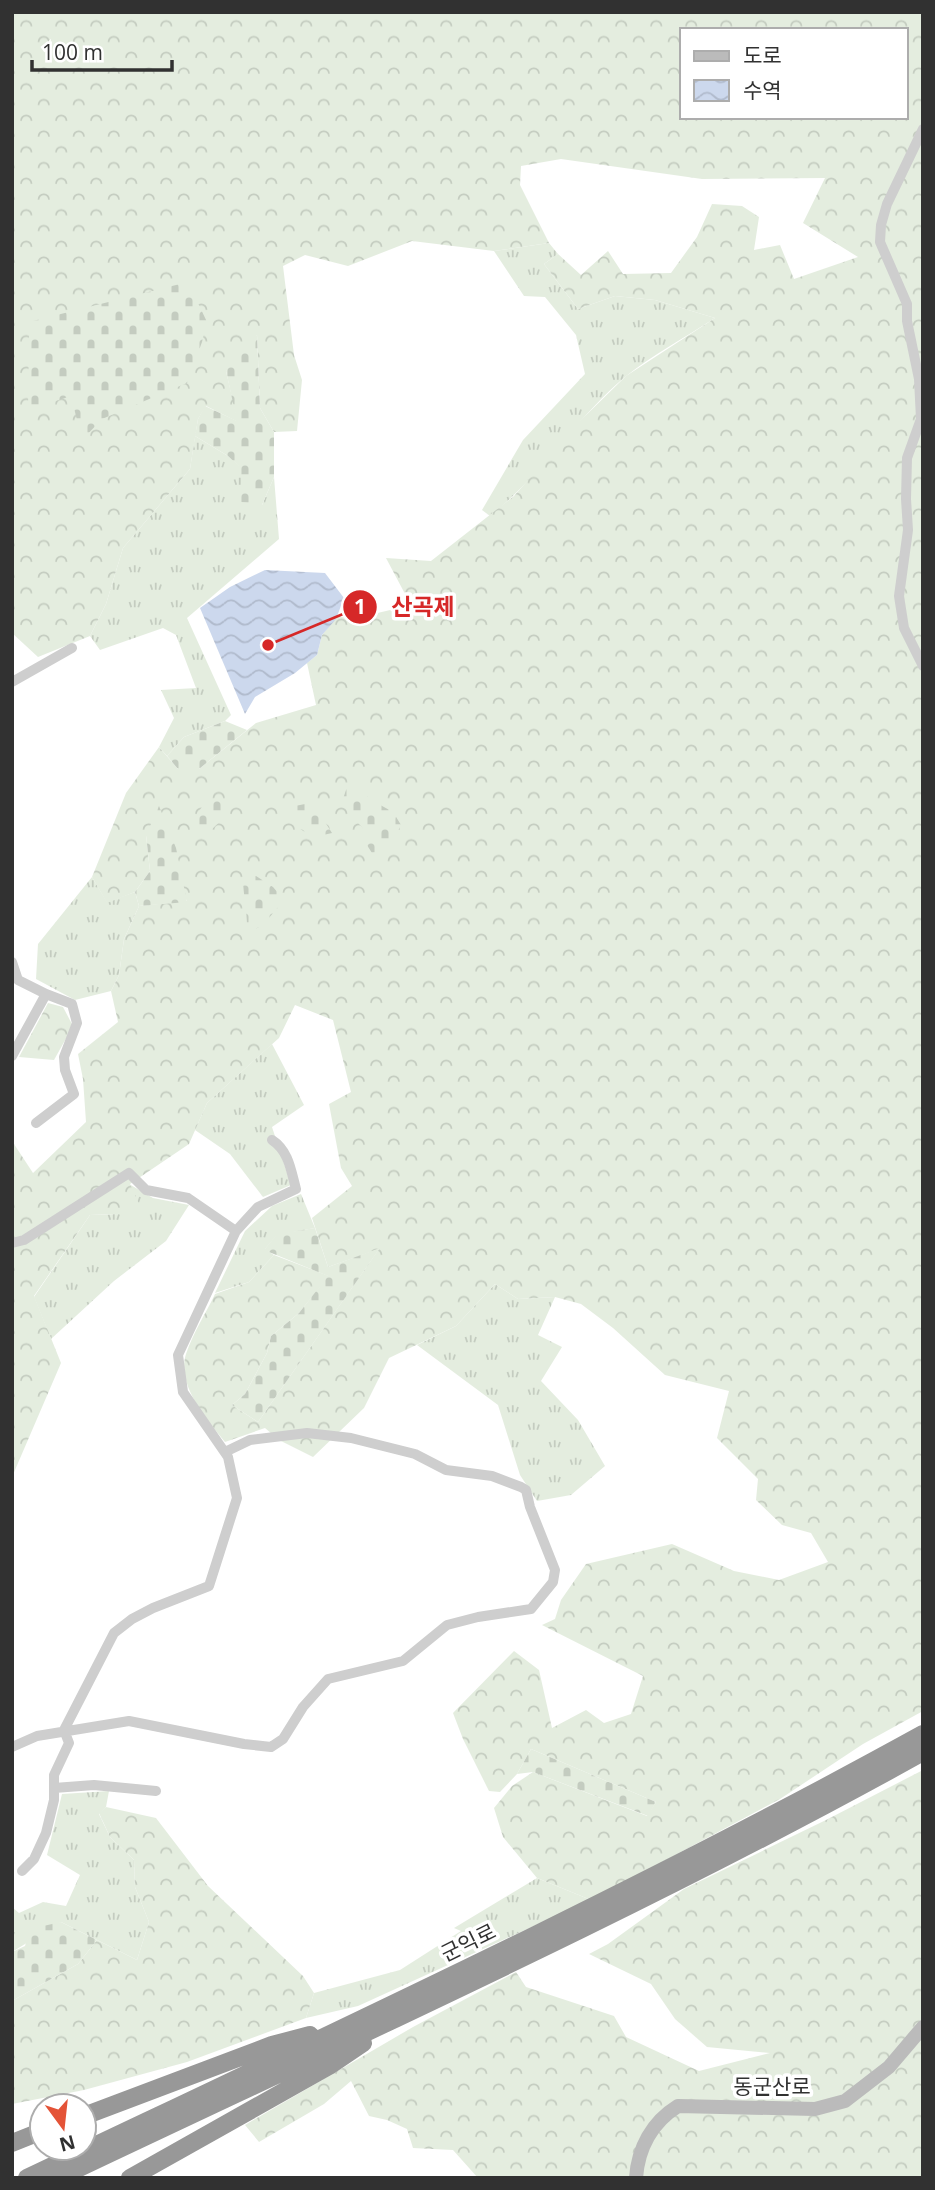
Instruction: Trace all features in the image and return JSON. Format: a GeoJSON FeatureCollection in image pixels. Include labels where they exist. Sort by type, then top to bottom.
{"type":"FeatureCollection","features":[{"type":"Feature","properties":{"kind":"highway","name":"군익로"},"geometry":{"type":"LineString","coordinates":[[27,2178],[354,2023],[677,1865],[923,1734]]}},
{"type":"Feature","properties":{"kind":"highway","name":"군익로"},"geometry":{"type":"LineString","coordinates":[[58,2178],[493,1973],[804,1817],[923,1752]]}},
{"type":"Feature","properties":{"kind":"highway"},"geometry":{"type":"LineString","coordinates":[[130,2178],[329,2066],[412,2010]]}},
{"type":"Feature","properties":{"kind":"highway"},"geometry":{"type":"LineString","coordinates":[[98,2111],[272,2045],[354,2023]]}},
{"type":"Feature","properties":{"kind":"street"},"geometry":{"type":"LineString","coordinates":[[923,129],[887,204],[880,242],[907,304],[907,321],[919,379],[921,419],[907,458],[905,499],[908,530],[899,584],[904,628],[923,666]]}},
{"type":"Feature","properties":{"kind":"street"},"geometry":{"type":"LineString","coordinates":[[12,682],[72,648]]}},
{"type":"Feature","properties":{"kind":"street"},"geometry":{"type":"LineString","coordinates":[[12,962],[18,979],[72,1004],[76,1024],[64,1057],[65,1070],[74,1094],[36,1123]]}},
{"type":"Feature","properties":{"kind":"street"},"geometry":{"type":"LineString","coordinates":[[12,1056],[46,994]]}},
{"type":"Feature","properties":{"kind":"street"},"geometry":{"type":"LineString","coordinates":[[22,1871],[34,1858],[47,1833],[54,1800],[54,1775],[69,1743],[64,1730],[114,1633],[153,1608],[209,1586],[237,1498],[228,1457],[183,1392],[178,1355],[236,1231],[258,1207],[296,1189],[287,1156],[280,1145],[272,1140]]}},
{"type":"Feature","properties":{"kind":"street"},"geometry":{"type":"LineString","coordinates":[[12,1243],[24,1240],[129,1174],[146,1190],[188,1198],[236,1231]]}},
{"type":"Feature","properties":{"kind":"street"},"geometry":{"type":"LineString","coordinates":[[12,1747],[37,1736],[64,1730],[129,1721],[271,1747],[282,1739],[303,1707],[328,1679],[403,1661],[447,1625],[531,1609],[553,1582],[555,1570],[526,1490],[521,1487],[492,1476],[446,1469],[415,1454],[351,1438],[307,1433],[250,1440],[225,1452]]}},
{"type":"Feature","properties":{"kind":"street"},"geometry":{"type":"LineString","coordinates":[[54,1788],[94,1785],[156,1791]]}},
{"type":"Feature","properties":{"kind":"street","name":"동군산로"},"geometry":{"type":"LineString","coordinates":[[636,2178],[638,2157],[654,2126],[678,2106],[815,2109],[837,2104],[857,2093],[889,2067],[923,2027]]}},
{"type":"Feature","properties":{"kind":"green space"},"geometry":{"type":"Polygon","coordinates":[[[12,12],[923,12],[923,1711],[863,1744],[780,1799],[591,1900],[537,1878],[503,1837],[494,1808],[512,1786],[533,1772],[647,1816],[656,1802],[531,1749],[517,1774],[500,1792],[489,1791],[453,1713],[514,1651],[539,1670],[552,1728],[586,1710],[604,1723],[631,1714],[643,1676],[542,1625],[555,1619],[561,1600],[586,1564],[672,1544],[734,1571],[779,1580],[828,1562],[811,1533],[782,1525],[756,1500],[758,1479],[717,1438],[729,1391],[665,1375],[613,1328],[581,1304],[555,1297],[518,1299],[495,1284],[456,1326],[389,1358],[364,1408],[313,1457],[279,1440],[265,1428],[225,1442],[189,1390],[184,1366],[192,1338],[215,1294],[249,1282],[274,1255],[329,1276],[299,1313],[271,1336],[267,1353],[245,1394],[232,1405],[258,1422],[379,1249],[328,1267],[312,1218],[352,1186],[341,1168],[329,1104],[351,1092],[333,1020],[295,1005],[279,1038],[207,1103],[189,1144],[130,1184],[140,1206],[118,1214],[90,1215],[34,1296],[61,1363],[12,1477],[12,1141],[33,1173],[86,1122],[78,1054],[118,1022],[111,991],[119,975],[124,939],[139,906],[187,901],[146,835],[150,871],[135,892],[107,903],[92,877],[126,793],[159,747],[178,769],[199,769],[256,723],[316,705],[307,663],[317,655],[322,635],[337,616],[352,619],[403,607],[404,592],[386,558],[431,561],[514,496],[577,424],[626,376],[715,318],[655,300],[615,296],[578,309],[544,264],[558,254],[581,275],[608,251],[623,274],[671,273],[697,237],[712,204],[742,206],[759,217],[754,250],[780,245],[794,279],[858,257],[803,223],[825,178],[702,179],[561,159],[521,166],[520,185],[549,243],[494,251],[412,241],[348,266],[305,255],[283,266],[294,355],[302,380],[297,431],[274,432],[260,408],[257,335],[226,371],[238,422],[206,406],[198,419],[190,469],[123,548],[106,604],[90,636],[38,657],[12,633],[12,12]]]}},
{"type":"Feature","properties":{"kind":"green space"},"geometry":{"type":"Polygon","coordinates":[[[549,243],[558,254],[544,264],[578,309],[615,296],[655,300],[715,318],[625,377],[590,411],[526,483],[490,516],[482,510],[523,440],[585,374],[576,335],[545,297],[524,296],[494,251],[549,243]]]}},
{"type":"Feature","properties":{"kind":"green space"},"geometry":{"type":"Polygon","coordinates":[[[188,282],[207,322],[187,383],[102,419],[82,440],[71,396],[28,410],[29,322],[188,282]]]}},
{"type":"Feature","properties":{"kind":"green space"},"geometry":{"type":"Polygon","coordinates":[[[257,335],[260,408],[274,432],[274,477],[262,505],[241,502],[241,468],[228,456],[195,436],[198,419],[205,406],[237,421],[226,371],[237,345],[257,335]]]}},
{"type":"Feature","properties":{"kind":"green space"},"geometry":{"type":"Polygon","coordinates":[[[195,436],[242,468],[262,505],[274,477],[279,539],[187,618],[231,715],[225,721],[184,737],[167,756],[159,747],[174,718],[161,690],[196,688],[176,635],[163,628],[100,650],[90,636],[106,604],[123,548],[190,469],[195,436]]]}},
{"type":"Feature","properties":{"kind":"green space"},"geometry":{"type":"Polygon","coordinates":[[[225,721],[247,730],[199,769],[178,769],[167,756],[184,737],[225,721]]]}},
{"type":"Feature","properties":{"kind":"green space"},"geometry":{"type":"Polygon","coordinates":[[[347,787],[360,790],[393,812],[401,825],[388,851],[372,853],[365,842],[362,827],[352,817],[343,799],[347,787]]]}},
{"type":"Feature","properties":{"kind":"green space"},"geometry":{"type":"Polygon","coordinates":[[[220,796],[226,802],[229,813],[210,831],[199,832],[200,809],[220,796]]]}},
{"type":"Feature","properties":{"kind":"green space"},"geometry":{"type":"Polygon","coordinates":[[[305,804],[318,811],[332,833],[310,838],[294,825],[295,806],[305,804]]]}},
{"type":"Feature","properties":{"kind":"green space"},"geometry":{"type":"Polygon","coordinates":[[[159,806],[176,848],[187,902],[139,906],[135,892],[150,871],[146,835],[159,806]]]}},
{"type":"Feature","properties":{"kind":"green space"},"geometry":{"type":"Polygon","coordinates":[[[256,876],[273,887],[284,900],[263,925],[247,933],[243,877],[256,876]]]}},
{"type":"Feature","properties":{"kind":"green space"},"geometry":{"type":"Polygon","coordinates":[[[92,877],[107,902],[135,892],[139,906],[124,939],[119,975],[111,991],[75,1000],[36,979],[38,944],[92,877]]]}},
{"type":"Feature","properties":{"kind":"green space"},"geometry":{"type":"Polygon","coordinates":[[[48,1003],[63,1007],[73,1026],[54,1060],[19,1057],[48,1003]]]}},
{"type":"Feature","properties":{"kind":"green space"},"geometry":{"type":"Polygon","coordinates":[[[272,1044],[304,1105],[272,1127],[291,1185],[263,1197],[230,1154],[195,1130],[207,1103],[272,1044]]]}},
{"type":"Feature","properties":{"kind":"green space"},"geometry":{"type":"Polygon","coordinates":[[[129,1184],[153,1198],[189,1205],[166,1241],[114,1281],[51,1339],[34,1297],[90,1215],[118,1214],[129,1184]]]}},
{"type":"Feature","properties":{"kind":"green space"},"geometry":{"type":"Polygon","coordinates":[[[301,1194],[315,1228],[277,1235],[265,1249],[274,1255],[249,1282],[215,1293],[245,1231],[272,1206],[301,1194]]]}},
{"type":"Feature","properties":{"kind":"green space"},"geometry":{"type":"Polygon","coordinates":[[[315,1228],[328,1267],[380,1248],[258,1422],[232,1405],[245,1394],[267,1353],[271,1336],[299,1313],[328,1276],[264,1250],[277,1234],[315,1228]]]}},
{"type":"Feature","properties":{"kind":"green space"},"geometry":{"type":"Polygon","coordinates":[[[495,1284],[518,1299],[555,1297],[538,1335],[562,1347],[541,1381],[578,1420],[605,1466],[571,1495],[537,1501],[520,1475],[498,1405],[417,1345],[456,1326],[495,1284]]]}},
{"type":"Feature","properties":{"kind":"green space"},"geometry":{"type":"Polygon","coordinates":[[[531,1749],[656,1802],[648,1816],[533,1772],[517,1774],[531,1749]]]}},
{"type":"Feature","properties":{"kind":"green space"},"geometry":{"type":"Polygon","coordinates":[[[923,1770],[923,2178],[478,2178],[453,2150],[413,2148],[407,2129],[369,2116],[351,2081],[324,2104],[259,2142],[245,2125],[413,2027],[516,1972],[526,1987],[614,2016],[626,2037],[699,2071],[770,2053],[707,2047],[675,2019],[651,1984],[589,1954],[608,1944],[684,1889],[923,1770]]]}},
{"type":"Feature","properties":{"kind":"green space"},"geometry":{"type":"Polygon","coordinates":[[[109,1791],[106,1807],[99,1814],[110,1837],[134,1860],[135,1887],[149,1922],[137,1960],[61,1922],[12,1952],[12,1907],[19,1913],[43,1902],[66,1906],[80,1875],[47,1855],[62,1794],[109,1791]]]}},
{"type":"Feature","properties":{"kind":"green space"},"geometry":{"type":"Polygon","coordinates":[[[106,1807],[156,1818],[208,1886],[303,1976],[314,1993],[306,2018],[187,2062],[74,2092],[28,2092],[28,2101],[12,2104],[12,2001],[78,1964],[97,1940],[137,1960],[149,1922],[135,1887],[134,1860],[110,1837],[99,1813],[106,1807]]]}},
{"type":"Feature","properties":{"kind":"green space"},"geometry":{"type":"Polygon","coordinates":[[[537,1878],[591,1900],[358,2006],[306,2018],[314,1993],[400,1970],[461,1931],[454,1928],[537,1878]]]}},
{"type":"Feature","properties":{"kind":"green space"},"geometry":{"type":"Polygon","coordinates":[[[61,1922],[97,1940],[78,1964],[12,2001],[12,1952],[25,1946],[30,1929],[61,1922]]]}},
{"type":"Feature","properties":{"kind":"water"},"geometry":{"type":"Polygon","coordinates":[[[265,570],[325,573],[344,598],[336,619],[322,635],[317,655],[295,673],[255,697],[245,714],[200,608],[230,587],[265,570]]]}},
{"type":"Feature","properties":{"kind":"place","name":"산곡제"},"geometry":{"type":"Point","coordinates":[268,645]}}]}
